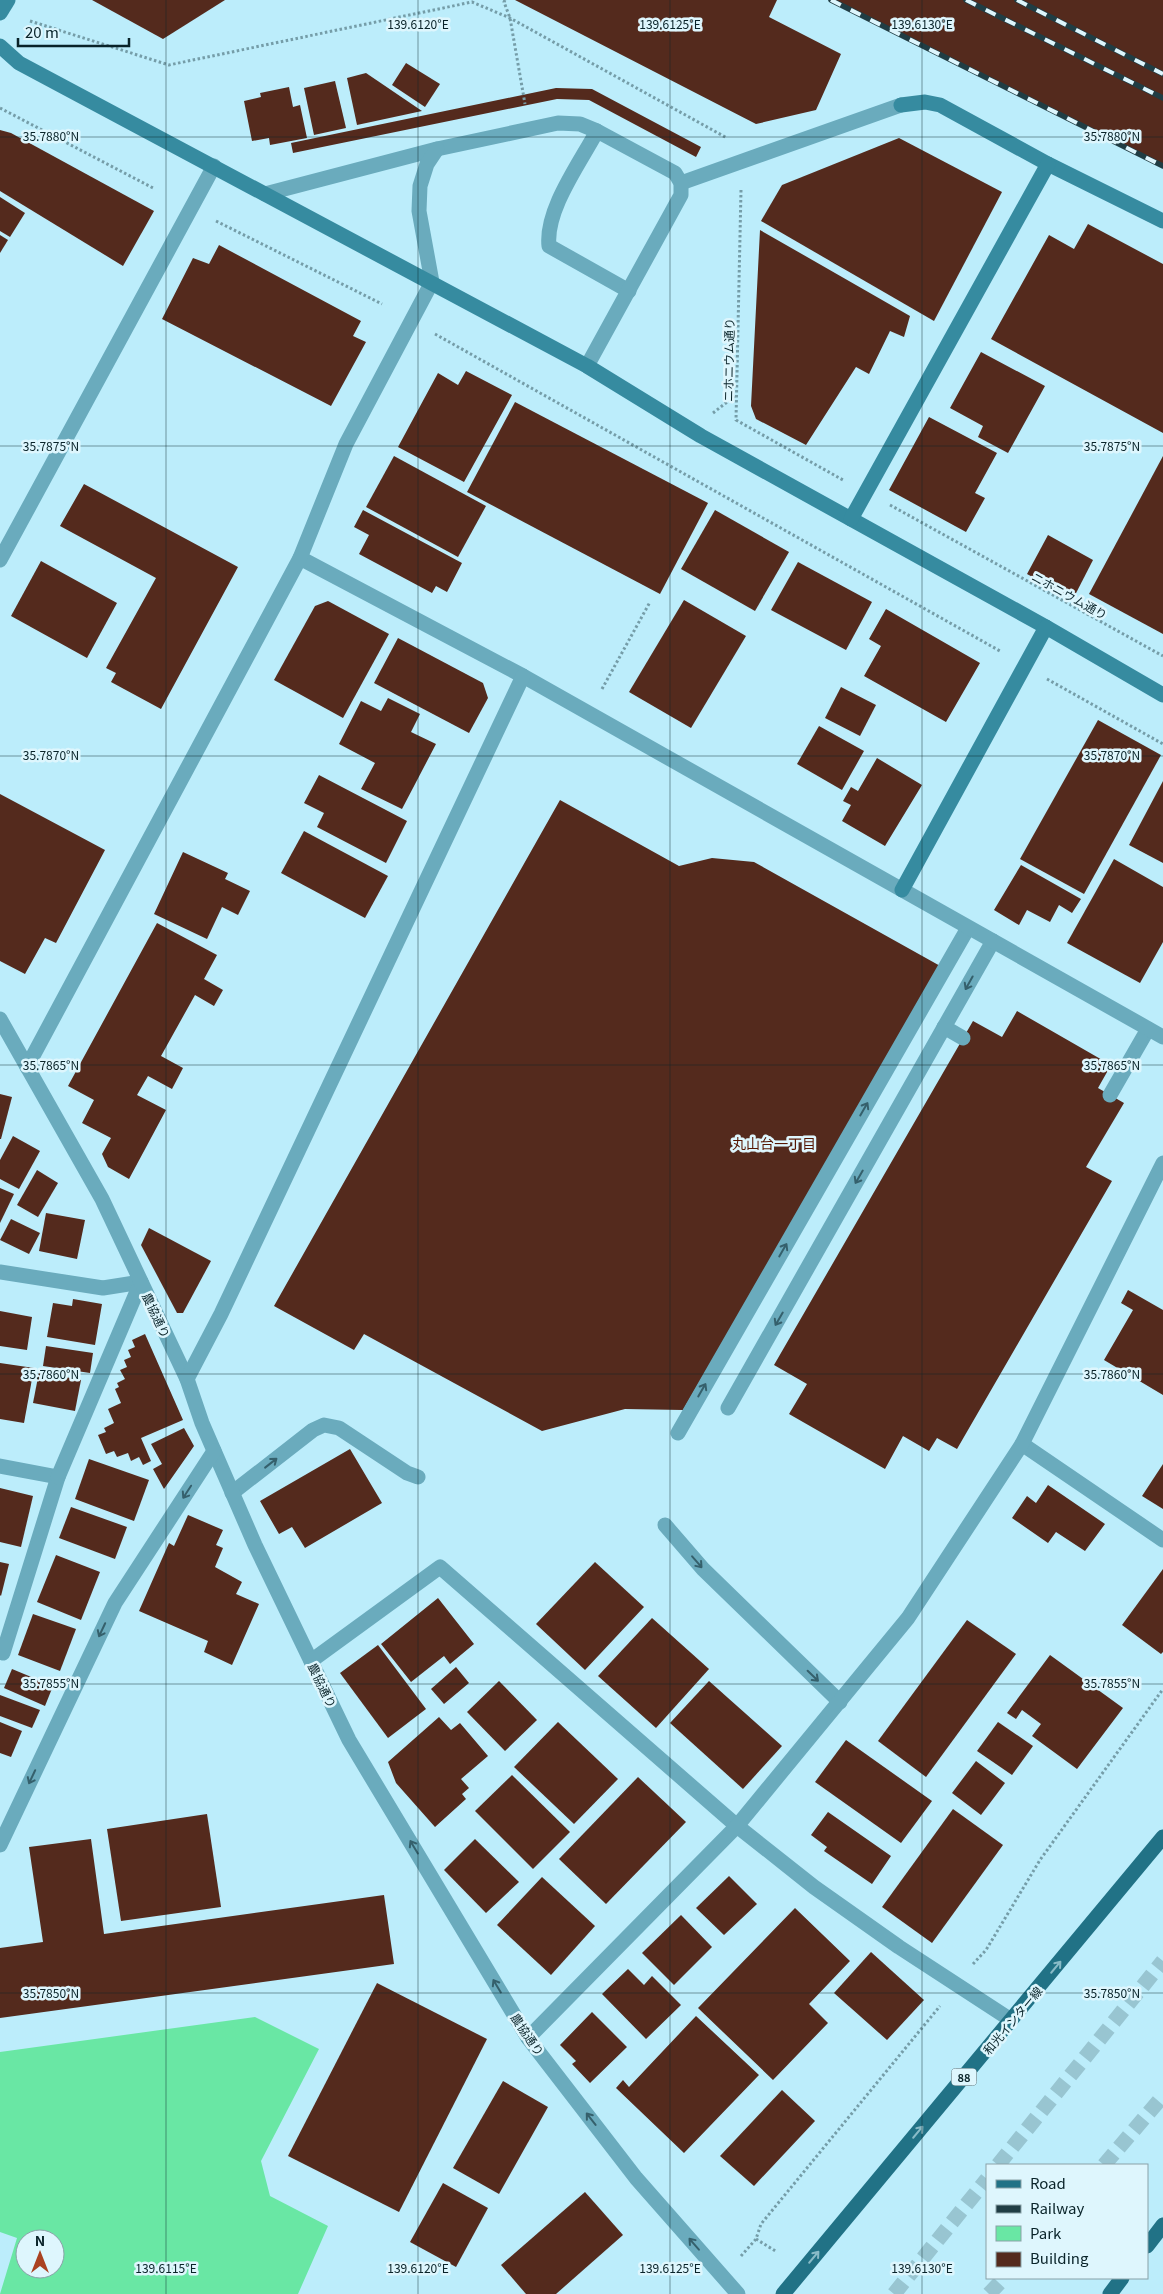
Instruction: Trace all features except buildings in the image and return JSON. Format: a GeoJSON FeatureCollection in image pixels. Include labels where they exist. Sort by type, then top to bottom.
{"type":"FeatureCollection","features":[{"type":"Feature","properties":{"kind":"main road","name":"88"},"geometry":{"type":"LineString","coordinates":[[1145,1860],[1163,1825]]}},
{"type":"Feature","properties":{"kind":"main road","name":"和光インター線"},"geometry":{"type":"LineString","coordinates":[[783,2294],[1163,1837]]}},
{"type":"Feature","properties":{"kind":"main road"},"geometry":{"type":"LineString","coordinates":[[1148,2245],[1163,2225]]}},
{"type":"Feature","properties":{"kind":"main road"},"geometry":{"type":"LineString","coordinates":[[1110,2294],[1121,2279]]}},
{"type":"Feature","properties":{"kind":"street"},"geometry":{"type":"LineString","coordinates":[[0,12],[8,0]]}},
{"type":"Feature","properties":{"kind":"street"},"geometry":{"type":"LineString","coordinates":[[0,46],[19,63],[587,366],[701,436],[1163,694]]}},
{"type":"Feature","properties":{"kind":"street"},"geometry":{"type":"LineString","coordinates":[[681,183],[901,105],[925,102],[940,106],[1048,164],[1163,221]]}},
{"type":"Feature","properties":{"kind":"street"},"geometry":{"type":"LineString","coordinates":[[265,194],[437,149],[558,123],[580,124],[597,131],[674,173],[681,183],[681,195],[587,366]]}},
{"type":"Feature","properties":{"kind":"street"},"geometry":{"type":"LineString","coordinates":[[597,131],[553,212],[548,233],[549,246],[629,291]]}},
{"type":"Feature","properties":{"kind":"street"},"geometry":{"type":"LineString","coordinates":[[27,1067],[300,558],[346,444],[432,282],[419,211],[420,186],[428,164],[437,149]]}},
{"type":"Feature","properties":{"kind":"street"},"geometry":{"type":"LineString","coordinates":[[852,519],[1048,164]]}},
{"type":"Feature","properties":{"kind":"street"},"geometry":{"type":"LineString","coordinates":[[0,560],[214,166]]}},
{"type":"Feature","properties":{"kind":"street"},"geometry":{"type":"LineString","coordinates":[[300,558],[523,676],[1163,1037]]}},
{"type":"Feature","properties":{"kind":"street"},"geometry":{"type":"LineString","coordinates":[[902,890],[1046,627]]}},
{"type":"Feature","properties":{"kind":"street"},"geometry":{"type":"LineString","coordinates":[[186,1379],[221,1314],[523,676]]}},
{"type":"Feature","properties":{"kind":"street"},"geometry":{"type":"LineString","coordinates":[[678,1433],[968,928]]}},
{"type":"Feature","properties":{"kind":"street"},"geometry":{"type":"LineString","coordinates":[[728,1408],[993,941]]}},
{"type":"Feature","properties":{"kind":"street","name":"農協通り"},"geometry":{"type":"LineString","coordinates":[[0,1019],[102,1199],[186,1379],[232,1493],[349,1740],[528,2038],[636,2178],[738,2294]]}},
{"type":"Feature","properties":{"kind":"street"},"geometry":{"type":"LineString","coordinates":[[944,1027],[963,1038]]}},
{"type":"Feature","properties":{"kind":"street"},"geometry":{"type":"LineString","coordinates":[[1110,1095],[1148,1029]]}},
{"type":"Feature","properties":{"kind":"street"},"geometry":{"type":"LineString","coordinates":[[528,2038],[737,1826],[908,1618],[1022,1444],[1163,1163]]}},
{"type":"Feature","properties":{"kind":"street"},"geometry":{"type":"LineString","coordinates":[[0,1272],[103,1288],[141,1282]]}},
{"type":"Feature","properties":{"kind":"street"},"geometry":{"type":"LineString","coordinates":[[0,1652],[3,1653],[58,1477],[141,1282]]}},
{"type":"Feature","properties":{"kind":"street"},"geometry":{"type":"LineString","coordinates":[[232,1493],[312,1430],[324,1425],[339,1428],[407,1474],[418,1477]]}},
{"type":"Feature","properties":{"kind":"street"},"geometry":{"type":"LineString","coordinates":[[1022,1444],[1163,1540]]}},
{"type":"Feature","properties":{"kind":"street"},"geometry":{"type":"LineString","coordinates":[[0,1845],[115,1603],[214,1451]]}},
{"type":"Feature","properties":{"kind":"street"},"geometry":{"type":"LineString","coordinates":[[0,1466],[58,1477]]}},
{"type":"Feature","properties":{"kind":"street"},"geometry":{"type":"LineString","coordinates":[[665,1525],[703,1569],[840,1702]]}},
{"type":"Feature","properties":{"kind":"street"},"geometry":{"type":"LineString","coordinates":[[311,1661],[440,1567],[737,1826],[822,1893],[1011,2020]]}},
{"type":"Feature","properties":{"kind":"path"},"geometry":{"type":"LineString","coordinates":[[505,0],[510,18],[526,110]]}},
{"type":"Feature","properties":{"kind":"path"},"geometry":{"type":"LineString","coordinates":[[30,21],[169,65],[472,2],[510,18],[730,140]]}},
{"type":"Feature","properties":{"kind":"path"},"geometry":{"type":"LineString","coordinates":[[0,108],[155,189]]}},
{"type":"Feature","properties":{"kind":"path","name":"ニホニウム通り"},"geometry":{"type":"LineString","coordinates":[[741,184],[736,420],[845,481]]}},
{"type":"Feature","properties":{"kind":"path"},"geometry":{"type":"LineString","coordinates":[[216,221],[382,304]]}},
{"type":"Feature","properties":{"kind":"path"},"geometry":{"type":"LineString","coordinates":[[434,334],[1000,651]]}},
{"type":"Feature","properties":{"kind":"path"},"geometry":{"type":"LineString","coordinates":[[713,413],[736,395]]}},
{"type":"Feature","properties":{"kind":"path","name":"ニホニウム通り"},"geometry":{"type":"LineString","coordinates":[[889,505],[1163,656]]}},
{"type":"Feature","properties":{"kind":"path"},"geometry":{"type":"LineString","coordinates":[[589,714],[650,602]]}},
{"type":"Feature","properties":{"kind":"path"},"geometry":{"type":"LineString","coordinates":[[1044,677],[1163,744]]}},
{"type":"Feature","properties":{"kind":"path"},"geometry":{"type":"LineString","coordinates":[[971,1967],[986,1950],[1040,1860],[1163,1689]]}},
{"type":"Feature","properties":{"kind":"path"},"geometry":{"type":"LineString","coordinates":[[741,2256],[756,2239],[761,2224],[941,2005]]}},
{"type":"Feature","properties":{"kind":"path"},"geometry":{"type":"LineString","coordinates":[[756,2239],[777,2252]]}},
{"type":"Feature","properties":{"kind":"green space"},"geometry":{"type":"Polygon","coordinates":[[[255,2017],[319,2049],[261,2161],[270,2196],[328,2226],[298,2294],[0,2294],[15,2245],[15,2279],[65,2279],[65,2229],[15,2229],[15,2237],[0,2232],[0,2052],[255,2017]]]}},
{"type":"Feature","properties":{"kind":"tunnel"},"geometry":{"type":"LineString","coordinates":[[999,2164],[1163,1961]]}},
{"type":"Feature","properties":{"kind":"tunnel"},"geometry":{"type":"LineString","coordinates":[[1105,2164],[1163,2096]]}},
{"type":"Feature","properties":{"kind":"tunnel"},"geometry":{"type":"LineString","coordinates":[[894,2294],[986,2180]]}},
{"type":"Feature","properties":{"kind":"tunnel"},"geometry":{"type":"LineString","coordinates":[[989,2294],[1003,2279]]}},
{"type":"Feature","properties":{"kind":"railway"},"geometry":{"type":"LineString","coordinates":[[831,0],[1163,166]]}},
{"type":"Feature","properties":{"kind":"railway"},"geometry":{"type":"LineString","coordinates":[[966,0],[1163,98]]}},
{"type":"Feature","properties":{"kind":"railway"},"geometry":{"type":"LineString","coordinates":[[1017,0],[1163,74]]}},
{"type":"Feature","properties":{"kind":"district","name":"丸山台一丁目"},"geometry":{"type":"Point","coordinates":[774,1143]}}]}
